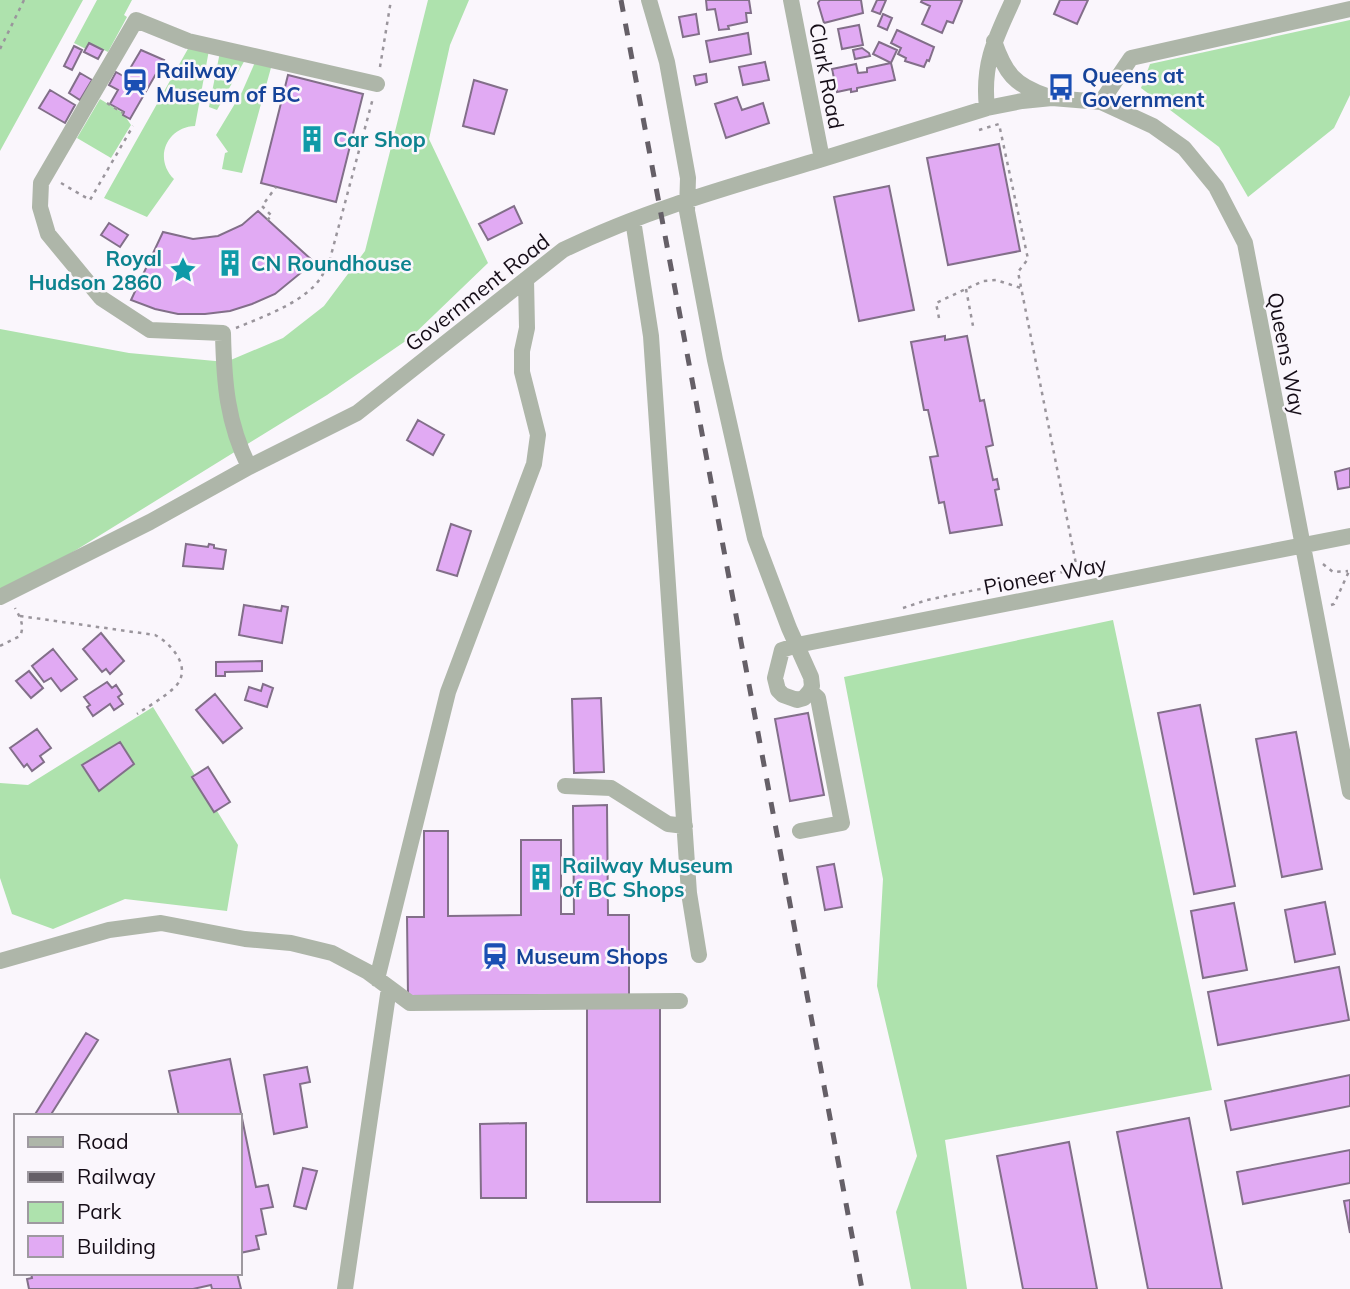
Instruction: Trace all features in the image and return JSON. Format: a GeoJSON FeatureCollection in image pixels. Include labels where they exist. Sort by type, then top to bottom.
{"type":"FeatureCollection","features":[{"type":"Feature","properties":{"kind":"street"},"geometry":{"type":"LineString","coordinates":[[649,0],[670,75],[688,178],[687,211],[715,360],[755,538],[811,677],[810,691],[804,698],[797,700],[783,695],[776,683],[779,656],[786,648],[797,645]]}},
{"type":"Feature","properties":{"kind":"street","name":"Clark Road"},"geometry":{"type":"LineString","coordinates":[[791,0],[822,159]]}},
{"type":"Feature","properties":{"kind":"street"},"geometry":{"type":"LineString","coordinates":[[987,108],[987,62],[1013,0]]}},
{"type":"Feature","properties":{"kind":"street"},"geometry":{"type":"LineString","coordinates":[[1101,102],[1132,58],[1350,9]]}},
{"type":"Feature","properties":{"kind":"street"},"geometry":{"type":"LineString","coordinates":[[249,467],[237,442],[227,400],[222,352],[223,333],[150,330],[101,298],[48,234],[40,207],[41,183],[136,20],[188,41],[377,83]]}},
{"type":"Feature","properties":{"kind":"street"},"geometry":{"type":"LineString","coordinates":[[994,41],[1011,77],[1028,90],[1052,98]]}},
{"type":"Feature","properties":{"kind":"street","name":"Queens Way"},"geometry":{"type":"LineString","coordinates":[[987,108],[1052,98],[1101,102],[1153,126],[1184,148],[1216,187],[1245,243],[1350,792]]}},
{"type":"Feature","properties":{"kind":"street","name":"Government Road"},"geometry":{"type":"LineString","coordinates":[[3,595],[150,522],[249,467],[357,413],[563,250],[687,199],[987,108]]}},
{"type":"Feature","properties":{"kind":"street"},"geometry":{"type":"LineString","coordinates":[[633,220],[651,336],[689,893],[699,956]]}},
{"type":"Feature","properties":{"kind":"street"},"geometry":{"type":"LineString","coordinates":[[345,1289],[383,983],[448,692],[534,464],[538,435],[522,372],[522,351],[527,328],[526,279]]}},
{"type":"Feature","properties":{"kind":"street","name":"Pioneer Way"},"geometry":{"type":"LineString","coordinates":[[797,645],[1350,536]]}},
{"type":"Feature","properties":{"kind":"street"},"geometry":{"type":"LineString","coordinates":[[800,831],[842,823],[818,698],[810,691]]}},
{"type":"Feature","properties":{"kind":"street"},"geometry":{"type":"LineString","coordinates":[[565,786],[611,788],[668,824],[685,826]]}},
{"type":"Feature","properties":{"kind":"street"},"geometry":{"type":"LineString","coordinates":[[0,961],[109,930],[162,923],[246,939],[291,943],[332,953],[383,983],[410,1003],[680,1001]]}},
{"type":"Feature","properties":{"kind":"path"},"geometry":{"type":"LineString","coordinates":[[0,49],[24,0]]}},
{"type":"Feature","properties":{"kind":"path"},"geometry":{"type":"LineString","coordinates":[[223,333],[277,311],[309,291],[319,280],[330,259],[377,83],[391,0]]}},
{"type":"Feature","properties":{"kind":"path"},"geometry":{"type":"LineString","coordinates":[[100,99],[123,113]]}},
{"type":"Feature","properties":{"kind":"path"},"geometry":{"type":"LineString","coordinates":[[979,130],[999,124],[1028,260],[1018,272],[1077,569]]}},
{"type":"Feature","properties":{"kind":"path"},"geometry":{"type":"LineString","coordinates":[[46,174],[90,200],[133,126]]}},
{"type":"Feature","properties":{"kind":"path"},"geometry":{"type":"LineString","coordinates":[[267,220],[272,216],[262,206],[276,187]]}},
{"type":"Feature","properties":{"kind":"path"},"geometry":{"type":"LineString","coordinates":[[939,318],[936,303],[984,281],[996,280],[1021,288]]}},
{"type":"Feature","properties":{"kind":"path"},"geometry":{"type":"LineString","coordinates":[[967,289],[974,326]]}},
{"type":"Feature","properties":{"kind":"path"},"geometry":{"type":"LineString","coordinates":[[1315,613],[1334,604],[1350,564]]}},
{"type":"Feature","properties":{"kind":"path"},"geometry":{"type":"LineString","coordinates":[[0,646],[20,636],[23,631],[20,616],[3,595]]}},
{"type":"Feature","properties":{"kind":"path"},"geometry":{"type":"LineString","coordinates":[[20,616],[155,635],[166,641],[176,652],[181,665],[176,687],[137,714]]}},
{"type":"Feature","properties":{"kind":"green space"},"geometry":{"type":"Polygon","coordinates":[[[0,0],[83,0],[0,151],[0,0]]]}},
{"type":"Feature","properties":{"kind":"green space"},"geometry":{"type":"Polygon","coordinates":[[[97,0],[132,0],[124,15],[127,17],[108,52],[89,43],[86,49],[74,43],[97,0]]]}},
{"type":"Feature","properties":{"kind":"green space"},"geometry":{"type":"Polygon","coordinates":[[[428,0],[469,0],[450,45],[429,139],[488,263],[410,338],[327,395],[0,597],[0,329],[129,353],[226,362],[283,338],[324,306],[365,251],[428,0]]]}},
{"type":"Feature","properties":{"kind":"green space"},"geometry":{"type":"Polygon","coordinates":[[[1350,20],[1350,95],[1334,128],[1248,197],[1219,147],[1141,88],[1150,64],[1350,20]]]}},
{"type":"Feature","properties":{"kind":"green space"},"geometry":{"type":"Polygon","coordinates":[[[189,47],[209,50],[195,126],[177,132],[166,145],[164,162],[174,179],[147,217],[104,198],[189,47]]]}},
{"type":"Feature","properties":{"kind":"green space"},"geometry":{"type":"Polygon","coordinates":[[[220,52],[246,58],[217,110],[209,107],[220,52]]]}},
{"type":"Feature","properties":{"kind":"green space"},"geometry":{"type":"Polygon","coordinates":[[[256,60],[272,64],[242,173],[222,169],[225,153],[228,152],[216,135],[242,92],[256,60]]]}},
{"type":"Feature","properties":{"kind":"green space"},"geometry":{"type":"Polygon","coordinates":[[[100,99],[123,113],[131,125],[111,158],[77,138],[100,99]]]}},
{"type":"Feature","properties":{"kind":"green space"},"geometry":{"type":"Polygon","coordinates":[[[1113,620],[1212,1090],[945,1140],[967,1289],[911,1289],[896,1212],[917,1156],[877,986],[883,879],[844,677],[1113,620]]]}},
{"type":"Feature","properties":{"kind":"green space"},"geometry":{"type":"Polygon","coordinates":[[[153,707],[238,845],[227,911],[125,899],[53,929],[12,914],[0,878],[0,783],[28,785],[153,707]]]}},
{"type":"Feature","properties":{"kind":"building"},"geometry":{"type":"Polygon","coordinates":[[[706,0],[749,0],[751,13],[746,13],[747,22],[719,30],[715,9],[707,10],[706,0]]]}},
{"type":"Feature","properties":{"kind":"building"},"geometry":{"type":"Polygon","coordinates":[[[820,0],[861,0],[863,13],[824,23],[818,3],[820,0]]]}},
{"type":"Feature","properties":{"kind":"building"},"geometry":{"type":"Polygon","coordinates":[[[877,0],[886,0],[880,14],[872,11],[877,0]]]}},
{"type":"Feature","properties":{"kind":"building"},"geometry":{"type":"Polygon","coordinates":[[[1060,0],[1088,0],[1077,24],[1054,14],[1060,0]]]}},
{"type":"Feature","properties":{"kind":"building"},"geometry":{"type":"Polygon","coordinates":[[[962,1],[953,23],[947,21],[942,33],[922,24],[930,6],[921,2],[962,1]]]}},
{"type":"Feature","properties":{"kind":"building"},"geometry":{"type":"Polygon","coordinates":[[[696,14],[699,34],[683,37],[679,17],[696,14]]]}},
{"type":"Feature","properties":{"kind":"building"},"geometry":{"type":"Polygon","coordinates":[[[883,14],[892,18],[887,30],[878,26],[883,14]]]}},
{"type":"Feature","properties":{"kind":"building"},"geometry":{"type":"Polygon","coordinates":[[[859,25],[863,45],[842,49],[838,29],[859,25]]]}},
{"type":"Feature","properties":{"kind":"building"},"geometry":{"type":"Polygon","coordinates":[[[897,30],[934,47],[924,67],[905,61],[906,58],[898,54],[901,48],[891,43],[897,30]]]}},
{"type":"Feature","properties":{"kind":"building"},"geometry":{"type":"Polygon","coordinates":[[[748,33],[751,54],[710,62],[706,41],[748,33]]]}},
{"type":"Feature","properties":{"kind":"building"},"geometry":{"type":"Polygon","coordinates":[[[879,42],[897,50],[891,63],[873,54],[879,42]]]}},
{"type":"Feature","properties":{"kind":"building"},"geometry":{"type":"Polygon","coordinates":[[[89,43],[103,50],[98,59],[84,52],[89,43]]]}},
{"type":"Feature","properties":{"kind":"building"},"geometry":{"type":"Polygon","coordinates":[[[74,46],[82,50],[72,70],[64,66],[74,46]]]}},
{"type":"Feature","properties":{"kind":"building"},"geometry":{"type":"Polygon","coordinates":[[[862,48],[870,56],[855,59],[853,50],[862,48]]]}},
{"type":"Feature","properties":{"kind":"building"},"geometry":{"type":"Polygon","coordinates":[[[141,50],[164,60],[130,119],[110,104],[118,90],[109,85],[116,72],[125,77],[141,50]]]}},
{"type":"Feature","properties":{"kind":"building"},"geometry":{"type":"Polygon","coordinates":[[[765,62],[769,80],[743,85],[739,67],[765,62]]]}},
{"type":"Feature","properties":{"kind":"building"},"geometry":{"type":"Polygon","coordinates":[[[891,63],[895,80],[857,88],[857,91],[851,92],[851,89],[837,92],[832,69],[856,64],[858,73],[867,72],[867,68],[891,63]]]}},
{"type":"Feature","properties":{"kind":"building"},"geometry":{"type":"Polygon","coordinates":[[[80,73],[92,80],[80,100],[69,93],[80,73]]]}},
{"type":"Feature","properties":{"kind":"building"},"geometry":{"type":"Polygon","coordinates":[[[706,74],[707,82],[696,85],[694,76],[706,74]]]}},
{"type":"Feature","properties":{"kind":"building","name":"Car Shop"},"geometry":{"type":"Polygon","coordinates":[[[288,75],[363,94],[336,202],[261,183],[288,75]]]}},
{"type":"Feature","properties":{"kind":"building"},"geometry":{"type":"Polygon","coordinates":[[[474,80],[507,90],[494,134],[463,126],[474,80]]]}},
{"type":"Feature","properties":{"kind":"building"},"geometry":{"type":"Polygon","coordinates":[[[50,90],[75,105],[65,123],[39,108],[50,90]]]}},
{"type":"Feature","properties":{"kind":"building"},"geometry":{"type":"Polygon","coordinates":[[[737,97],[742,110],[763,103],[769,123],[726,138],[715,104],[737,97]]]}},
{"type":"Feature","properties":{"kind":"building"},"geometry":{"type":"Polygon","coordinates":[[[999,144],[1020,251],[948,265],[927,158],[999,144]]]}},
{"type":"Feature","properties":{"kind":"building"},"geometry":{"type":"Polygon","coordinates":[[[889,186],[914,310],[859,321],[834,197],[889,186]]]}},
{"type":"Feature","properties":{"kind":"building"},"geometry":{"type":"Polygon","coordinates":[[[514,206],[522,223],[488,240],[479,224],[514,206]]]}},
{"type":"Feature","properties":{"kind":"building","name":"CN Roundhouse"},"geometry":{"type":"Polygon","coordinates":[[[258,211],[314,262],[275,294],[230,311],[205,314],[178,314],[131,300],[163,232],[193,239],[218,236],[242,225],[258,211]]]}},
{"type":"Feature","properties":{"kind":"building"},"geometry":{"type":"Polygon","coordinates":[[[109,223],[128,235],[120,247],[101,235],[109,223]]]}},
{"type":"Feature","properties":{"kind":"building"},"geometry":{"type":"Polygon","coordinates":[[[945,336],[945,340],[967,336],[980,401],[984,400],[993,445],[986,447],[993,480],[997,479],[999,489],[995,490],[1002,525],[950,533],[944,502],[939,503],[930,457],[938,456],[928,410],[924,410],[911,342],[945,336]]]}},
{"type":"Feature","properties":{"kind":"building"},"geometry":{"type":"Polygon","coordinates":[[[418,420],[444,435],[433,455],[407,440],[418,420]]]}},
{"type":"Feature","properties":{"kind":"building"},"geometry":{"type":"Polygon","coordinates":[[[1350,468],[1350,487],[1338,489],[1335,472],[1350,468]]]}},
{"type":"Feature","properties":{"kind":"building"},"geometry":{"type":"Polygon","coordinates":[[[451,524],[471,531],[457,576],[437,570],[451,524]]]}},
{"type":"Feature","properties":{"kind":"building"},"geometry":{"type":"Polygon","coordinates":[[[186,544],[208,547],[209,544],[214,545],[214,548],[226,550],[223,569],[183,566],[186,544]]]}},
{"type":"Feature","properties":{"kind":"building"},"geometry":{"type":"Polygon","coordinates":[[[244,605],[281,611],[282,606],[288,607],[282,643],[239,635],[244,605]]]}},
{"type":"Feature","properties":{"kind":"building"},"geometry":{"type":"Polygon","coordinates":[[[101,633],[124,661],[110,674],[106,669],[102,672],[83,649],[101,633]]]}},
{"type":"Feature","properties":{"kind":"building"},"geometry":{"type":"Polygon","coordinates":[[[53,649],[77,679],[61,691],[51,678],[44,682],[32,666],[53,649]]]}},
{"type":"Feature","properties":{"kind":"building"},"geometry":{"type":"Polygon","coordinates":[[[262,661],[262,671],[225,672],[225,676],[216,676],[216,662],[262,661]]]}},
{"type":"Feature","properties":{"kind":"building"},"geometry":{"type":"Polygon","coordinates":[[[29,671],[43,688],[31,698],[16,681],[29,671]]]}},
{"type":"Feature","properties":{"kind":"building"},"geometry":{"type":"Polygon","coordinates":[[[107,682],[112,688],[116,685],[122,694],[118,697],[123,704],[114,710],[110,704],[93,716],[84,697],[107,682]]]}},
{"type":"Feature","properties":{"kind":"building"},"geometry":{"type":"Polygon","coordinates":[[[263,684],[273,688],[267,707],[245,700],[249,687],[261,691],[263,684]]]}},
{"type":"Feature","properties":{"kind":"building"},"geometry":{"type":"Polygon","coordinates":[[[215,694],[242,728],[223,743],[196,710],[215,694]]]}},
{"type":"Feature","properties":{"kind":"building"},"geometry":{"type":"Polygon","coordinates":[[[601,698],[604,772],[574,773],[572,699],[601,698]]]}},
{"type":"Feature","properties":{"kind":"building"},"geometry":{"type":"Polygon","coordinates":[[[1200,705],[1235,886],[1194,894],[1158,713],[1200,705]]]}},
{"type":"Feature","properties":{"kind":"building"},"geometry":{"type":"Polygon","coordinates":[[[808,713],[824,795],[790,801],[775,719],[808,713]]]}},
{"type":"Feature","properties":{"kind":"building"},"geometry":{"type":"Polygon","coordinates":[[[37,729],[51,748],[40,756],[44,762],[32,771],[27,764],[24,767],[10,748],[37,729]]]}},
{"type":"Feature","properties":{"kind":"building"},"geometry":{"type":"Polygon","coordinates":[[[1296,732],[1322,869],[1282,877],[1256,739],[1296,732]]]}},
{"type":"Feature","properties":{"kind":"building"},"geometry":{"type":"Polygon","coordinates":[[[120,742],[134,764],[99,791],[82,765],[120,742]]]}},
{"type":"Feature","properties":{"kind":"building"},"geometry":{"type":"Polygon","coordinates":[[[208,767],[230,802],[214,812],[192,777],[208,767]]]}},
{"type":"Feature","properties":{"kind":"building","name":"Railway Museum of BC Shops"},"geometry":{"type":"Polygon","coordinates":[[[607,805],[608,915],[629,915],[629,995],[408,996],[407,917],[424,917],[424,831],[448,831],[448,916],[521,915],[521,840],[561,840],[561,914],[574,914],[573,806],[607,805]]]}},
{"type":"Feature","properties":{"kind":"building"},"geometry":{"type":"Polygon","coordinates":[[[834,864],[842,907],[825,910],[817,867],[834,864]]]}},
{"type":"Feature","properties":{"kind":"building"},"geometry":{"type":"Polygon","coordinates":[[[1325,902],[1335,954],[1295,962],[1285,910],[1325,902]]]}},
{"type":"Feature","properties":{"kind":"building"},"geometry":{"type":"Polygon","coordinates":[[[1234,903],[1247,970],[1203,978],[1191,911],[1234,903]]]}},
{"type":"Feature","properties":{"kind":"building"},"geometry":{"type":"Polygon","coordinates":[[[1339,967],[1349,1020],[1218,1045],[1208,992],[1339,967]]]}},
{"type":"Feature","properties":{"kind":"building"},"geometry":{"type":"Polygon","coordinates":[[[587,1008],[660,1008],[660,1202],[587,1202],[587,1008]]]}},
{"type":"Feature","properties":{"kind":"building"},"geometry":{"type":"Polygon","coordinates":[[[86,1033],[98,1040],[51,1114],[35,1114],[86,1033]]]}},
{"type":"Feature","properties":{"kind":"building"},"geometry":{"type":"Polygon","coordinates":[[[230,1059],[241,1114],[179,1114],[169,1071],[230,1059]]]}},
{"type":"Feature","properties":{"kind":"building"},"geometry":{"type":"Polygon","coordinates":[[[307,1067],[310,1082],[300,1084],[307,1127],[274,1134],[264,1075],[307,1067]]]}},
{"type":"Feature","properties":{"kind":"building"},"geometry":{"type":"Polygon","coordinates":[[[1350,1075],[1350,1106],[1231,1130],[1225,1101],[1350,1075]]]}},
{"type":"Feature","properties":{"kind":"building"},"geometry":{"type":"Polygon","coordinates":[[[242,1118],[256,1187],[268,1185],[273,1207],[261,1209],[266,1234],[256,1236],[259,1249],[242,1253],[242,1118]]]}},
{"type":"Feature","properties":{"kind":"building"},"geometry":{"type":"Polygon","coordinates":[[[1189,1118],[1222,1289],[1148,1289],[1117,1132],[1189,1118]]]}},
{"type":"Feature","properties":{"kind":"building"},"geometry":{"type":"Polygon","coordinates":[[[526,1123],[526,1198],[481,1198],[480,1124],[526,1123]]]}},
{"type":"Feature","properties":{"kind":"building"},"geometry":{"type":"Polygon","coordinates":[[[1069,1142],[1097,1289],[1023,1289],[997,1156],[1069,1142]]]}},
{"type":"Feature","properties":{"kind":"building"},"geometry":{"type":"Polygon","coordinates":[[[1350,1150],[1350,1183],[1243,1204],[1237,1172],[1350,1150]]]}},
{"type":"Feature","properties":{"kind":"building"},"geometry":{"type":"Polygon","coordinates":[[[303,1168],[317,1171],[306,1209],[294,1206],[303,1168]]]}},
{"type":"Feature","properties":{"kind":"building"},"geometry":{"type":"Polygon","coordinates":[[[1350,1200],[1350,1233],[1344,1201],[1350,1200]]]}},
{"type":"Feature","properties":{"kind":"building"},"geometry":{"type":"Polygon","coordinates":[[[31,1275],[238,1275],[241,1289],[212,1289],[211,1285],[193,1289],[29,1289],[27,1279],[32,1278],[31,1275]]]}},
{"type":"Feature","properties":{"kind":"railway"},"geometry":{"type":"LineString","coordinates":[[621,0],[862,1289]]}},
{"type":"Feature","properties":{"kind":"place","name":"Railway Museum of BC"},"geometry":{"type":"Point","coordinates":[135,82]}},
{"type":"Feature","properties":{"kind":"place","name":"Queens at Government"},"geometry":{"type":"Point","coordinates":[1061,87]}},
{"type":"Feature","properties":{"kind":"place","name":"Car Shop"},"geometry":{"type":"Point","coordinates":[312,139]}},
{"type":"Feature","properties":{"kind":"place","name":"CN Roundhouse"},"geometry":{"type":"Point","coordinates":[230,263]}},
{"type":"Feature","properties":{"kind":"place","name":"Royal Hudson 2860"},"geometry":{"type":"Point","coordinates":[183,270]}},
{"type":"Feature","properties":{"kind":"place","name":"Railway Museum of BC Shops"},"geometry":{"type":"Point","coordinates":[541,877]}},
{"type":"Feature","properties":{"kind":"place","name":"Museum Shops"},"geometry":{"type":"Point","coordinates":[495,956]}}]}
